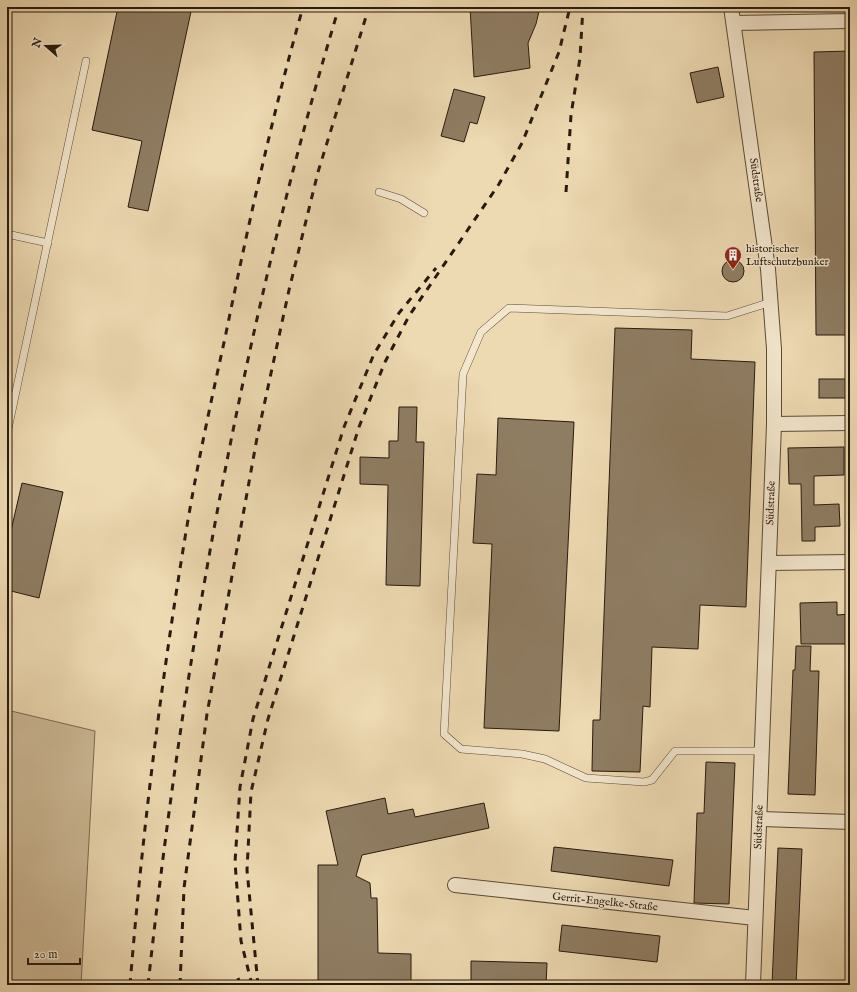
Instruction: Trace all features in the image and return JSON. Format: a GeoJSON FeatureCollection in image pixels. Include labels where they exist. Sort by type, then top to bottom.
{"type":"FeatureCollection","features":[{"type":"Feature","properties":{"kind":"street","name":"Südstraße"},"geometry":{"type":"LineString","coordinates":[[731,7],[768,269],[774,352],[774,424],[753,985]]}},
{"type":"Feature","properties":{"kind":"street"},"geometry":{"type":"LineString","coordinates":[[734,23],[850,21]]}},
{"type":"Feature","properties":{"kind":"street"},"geometry":{"type":"LineString","coordinates":[[774,424],[850,423]]}},
{"type":"Feature","properties":{"kind":"street"},"geometry":{"type":"LineString","coordinates":[[769,563],[850,562]]}},
{"type":"Feature","properties":{"kind":"street"},"geometry":{"type":"LineString","coordinates":[[760,819],[850,822]]}},
{"type":"Feature","properties":{"kind":"street","name":"Gerrit-Engelke-Straße"},"geometry":{"type":"LineString","coordinates":[[455,885],[755,918]]}},
{"type":"Feature","properties":{"kind":"lane"},"geometry":{"type":"LineString","coordinates":[[7,434],[86,61]]}},
{"type":"Feature","properties":{"kind":"lane"},"geometry":{"type":"LineString","coordinates":[[379,192],[400,199],[424,213]]}},
{"type":"Feature","properties":{"kind":"lane"},"geometry":{"type":"LineString","coordinates":[[7,234],[48,243]]}},
{"type":"Feature","properties":{"kind":"lane"},"geometry":{"type":"LineString","coordinates":[[762,751],[675,751],[652,780],[644,782],[586,778],[545,759],[522,754],[460,749],[444,734],[463,374],[481,332],[510,308],[727,316],[771,302]]}},
{"type":"Feature","properties":{"kind":"shaded area"},"geometry":{"type":"Polygon","coordinates":[[[7,710],[95,731],[81,985],[7,985],[7,710]]]}},
{"type":"Feature","properties":{"kind":"building"},"geometry":{"type":"Polygon","coordinates":[[[118,7],[192,7],[148,211],[128,207],[142,141],[92,130],[118,7]]]}},
{"type":"Feature","properties":{"kind":"building"},"geometry":{"type":"Polygon","coordinates":[[[470,7],[540,7],[536,24],[528,43],[530,68],[474,77],[470,7]]]}},
{"type":"Feature","properties":{"kind":"building"},"geometry":{"type":"Polygon","coordinates":[[[850,51],[850,335],[816,335],[814,52],[850,51]]]}},
{"type":"Feature","properties":{"kind":"building"},"geometry":{"type":"Polygon","coordinates":[[[718,67],[724,97],[697,103],[690,73],[718,67]]]}},
{"type":"Feature","properties":{"kind":"building"},"geometry":{"type":"Polygon","coordinates":[[[454,89],[485,97],[477,124],[470,122],[464,142],[441,136],[454,89]]]}},
{"type":"Feature","properties":{"kind":"building","name":"historischer Luftschutzbunker"},"geometry":{"type":"Polygon","coordinates":[[[733,260],[741,263],[744,271],[741,279],[733,282],[725,279],[722,271],[725,263],[733,260]]]}},
{"type":"Feature","properties":{"kind":"building"},"geometry":{"type":"Polygon","coordinates":[[[615,328],[692,330],[691,359],[755,362],[746,607],[700,605],[698,649],[652,647],[650,707],[643,706],[640,772],[592,771],[593,720],[600,720],[615,328]]]}},
{"type":"Feature","properties":{"kind":"building"},"geometry":{"type":"Polygon","coordinates":[[[819,379],[850,379],[850,398],[819,398],[819,379]]]}},
{"type":"Feature","properties":{"kind":"building"},"geometry":{"type":"Polygon","coordinates":[[[399,407],[417,407],[416,442],[424,442],[420,586],[386,585],[388,485],[360,484],[360,457],[389,458],[389,441],[398,441],[399,407]]]}},
{"type":"Feature","properties":{"kind":"building"},"geometry":{"type":"Polygon","coordinates":[[[498,418],[574,422],[559,731],[484,728],[492,544],[473,543],[477,474],[496,475],[498,418]]]}},
{"type":"Feature","properties":{"kind":"building"},"geometry":{"type":"Polygon","coordinates":[[[844,447],[844,475],[814,476],[814,505],[839,504],[840,526],[815,527],[815,541],[802,541],[801,484],[789,484],[788,448],[844,447]]]}},
{"type":"Feature","properties":{"kind":"building"},"geometry":{"type":"Polygon","coordinates":[[[22,483],[63,492],[39,598],[7,590],[7,548],[22,483]]]}},
{"type":"Feature","properties":{"kind":"building"},"geometry":{"type":"Polygon","coordinates":[[[837,602],[837,615],[850,614],[850,644],[801,644],[800,603],[837,602]]]}},
{"type":"Feature","properties":{"kind":"building"},"geometry":{"type":"Polygon","coordinates":[[[796,646],[811,646],[810,671],[819,671],[815,795],[788,794],[793,670],[795,670],[796,646]]]}},
{"type":"Feature","properties":{"kind":"building"},"geometry":{"type":"Polygon","coordinates":[[[706,762],[735,763],[729,904],[694,903],[697,813],[704,813],[706,762]]]}},
{"type":"Feature","properties":{"kind":"building"},"geometry":{"type":"Polygon","coordinates":[[[385,798],[388,814],[413,809],[415,817],[484,803],[489,828],[362,855],[356,876],[370,883],[371,898],[377,898],[378,953],[411,954],[411,985],[318,985],[318,865],[338,865],[326,811],[385,798]]]}},
{"type":"Feature","properties":{"kind":"building"},"geometry":{"type":"Polygon","coordinates":[[[554,847],[673,860],[669,886],[551,871],[554,847]]]}},
{"type":"Feature","properties":{"kind":"building"},"geometry":{"type":"Polygon","coordinates":[[[778,848],[802,849],[796,985],[772,985],[778,848]]]}},
{"type":"Feature","properties":{"kind":"building"},"geometry":{"type":"Polygon","coordinates":[[[562,925],[660,936],[657,962],[559,951],[562,925]]]}},
{"type":"Feature","properties":{"kind":"building"},"geometry":{"type":"Polygon","coordinates":[[[471,961],[547,963],[546,985],[471,985],[471,961]]]}},
{"type":"Feature","properties":{"kind":"railway"},"geometry":{"type":"LineString","coordinates":[[130,985],[152,764],[188,518],[208,415],[252,213],[281,89],[303,7]]}},
{"type":"Feature","properties":{"kind":"railway"},"geometry":{"type":"LineString","coordinates":[[148,985],[180,738],[199,614],[221,492],[246,369],[274,248],[305,127],[339,7]]}},
{"type":"Feature","properties":{"kind":"railway"},"geometry":{"type":"LineString","coordinates":[[180,985],[184,888],[207,714],[257,438],[289,290],[318,172],[369,7]]}},
{"type":"Feature","properties":{"kind":"railway"},"geometry":{"type":"LineString","coordinates":[[258,985],[247,870],[251,792],[268,719],[359,427],[385,362],[409,316],[499,184],[522,143],[559,52],[570,7]]}},
{"type":"Feature","properties":{"kind":"railway"},"geometry":{"type":"LineString","coordinates":[[566,192],[571,115],[580,58],[583,7]]}},
{"type":"Feature","properties":{"kind":"railway"},"geometry":{"type":"LineString","coordinates":[[252,985],[241,941],[235,862],[240,787],[253,719],[344,427],[374,354],[399,313],[436,268]]}},
{"type":"Feature","properties":{"kind":"railway"},"geometry":{"type":"LineString","coordinates":[[238,978],[240,985]]}},
{"type":"Feature","properties":{"kind":"place","name":"historischer Luftschutzbunker"},"geometry":{"type":"Point","coordinates":[733,270]}}]}
